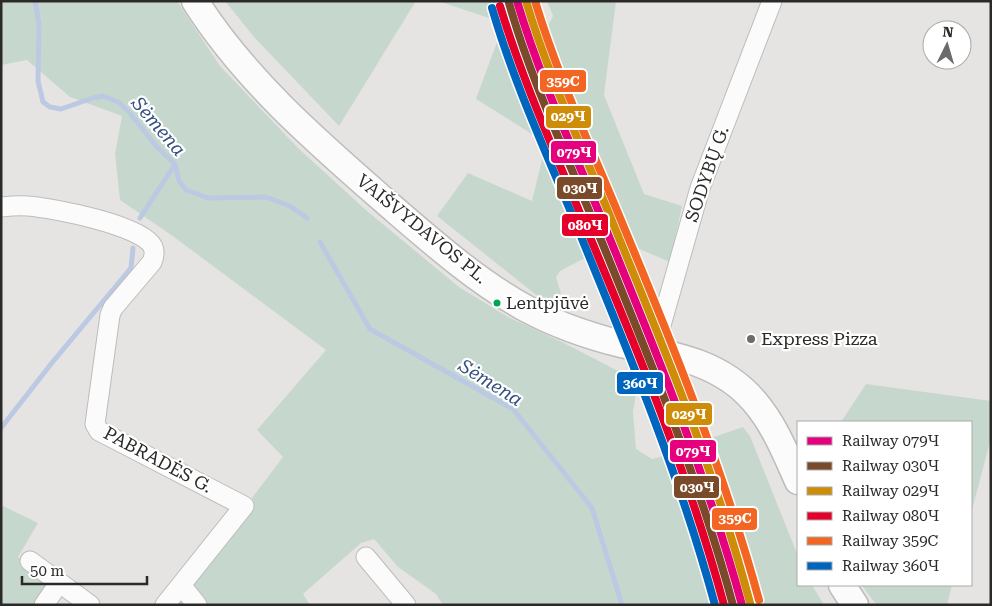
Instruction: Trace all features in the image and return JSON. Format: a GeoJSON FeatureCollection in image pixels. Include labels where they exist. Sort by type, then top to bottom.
{"type":"FeatureCollection","features":[{"type":"Feature","properties":{"kind":"main road","name":"VAIŠVYDAVOS PL."},"geometry":{"type":"LineString","coordinates":[[194,1],[227,46],[264,89],[328,151],[455,259],[503,295],[559,325],[596,337],[654,350],[706,365],[724,376],[754,401],[768,420],[797,479]]}},
{"type":"Feature","properties":{"kind":"main road"},"geometry":{"type":"LineString","coordinates":[[843,586],[855,605]]}},
{"type":"Feature","properties":{"kind":"street","name":"SODYBŲ G."},"geometry":{"type":"LineString","coordinates":[[654,350],[700,188],[772,1]]}},
{"type":"Feature","properties":{"kind":"street","name":"PABRADĖS G."},"geometry":{"type":"LineString","coordinates":[[1,206],[49,208],[105,222],[130,230],[148,240],[154,248],[152,262],[110,315],[95,424],[100,430],[244,506],[181,585]]}},
{"type":"Feature","properties":{"kind":"street"},"geometry":{"type":"LineString","coordinates":[[366,558],[406,605]]}},
{"type":"Feature","properties":{"kind":"street"},"geometry":{"type":"LineString","coordinates":[[30,561],[90,605]]}},
{"type":"Feature","properties":{"kind":"street"},"geometry":{"type":"LineString","coordinates":[[44,605],[59,583]]}},
{"type":"Feature","properties":{"kind":"street"},"geometry":{"type":"LineString","coordinates":[[165,605],[181,585],[197,605]]}},
{"type":"Feature","properties":{"kind":"green space"},"geometry":{"type":"Polygon","coordinates":[[[1,1],[177,1],[220,66],[298,148],[367,211],[459,287],[508,317],[620,372],[636,394],[633,412],[636,449],[652,459],[683,451],[735,605],[443,605],[436,594],[398,567],[374,539],[361,543],[303,594],[310,605],[171,605],[283,457],[257,430],[326,350],[174,237],[120,200],[115,154],[122,116],[70,97],[27,60],[1,65],[1,1]]]}},
{"type":"Feature","properties":{"kind":"green space"},"geometry":{"type":"Polygon","coordinates":[[[225,1],[416,1],[339,126],[254,37],[225,1]]]}},
{"type":"Feature","properties":{"kind":"green space"},"geometry":{"type":"Polygon","coordinates":[[[438,1],[510,1],[530,63],[602,249],[560,271],[556,277],[561,293],[552,299],[540,298],[437,216],[468,173],[532,201],[546,143],[476,99],[504,23],[438,1]]]}},
{"type":"Feature","properties":{"kind":"green space"},"geometry":{"type":"Polygon","coordinates":[[[547,1],[616,1],[604,95],[644,194],[682,206],[670,262],[637,248],[626,250],[582,142],[543,36],[553,16],[547,1]]]}},
{"type":"Feature","properties":{"kind":"green space"},"geometry":{"type":"Polygon","coordinates":[[[866,384],[991,401],[991,438],[972,510],[972,421],[842,421],[866,384]]]}},
{"type":"Feature","properties":{"kind":"green space"},"geometry":{"type":"Polygon","coordinates":[[[743,427],[750,436],[797,554],[797,586],[813,586],[824,605],[762,605],[705,440],[743,427]]]}},
{"type":"Feature","properties":{"kind":"green space"},"geometry":{"type":"Polygon","coordinates":[[[1,505],[38,523],[18,557],[47,582],[46,590],[35,605],[1,605],[1,505]]]}},
{"type":"Feature","properties":{"kind":"green space"},"geometry":{"type":"Polygon","coordinates":[[[863,586],[952,586],[947,605],[877,605],[863,586]]]}},
{"type":"Feature","properties":{"kind":"waterway","name":"Sėmena"},"geometry":{"type":"LineString","coordinates":[[35,1],[39,25],[38,81],[43,102],[50,107],[61,109],[103,96],[118,102],[129,112],[157,147],[175,164],[179,181],[186,190],[208,198],[266,197],[290,206],[307,218]]}},
{"type":"Feature","properties":{"kind":"waterway"},"geometry":{"type":"LineString","coordinates":[[140,218],[175,164]]}},
{"type":"Feature","properties":{"kind":"waterway","name":"Sėmena"},"geometry":{"type":"LineString","coordinates":[[320,242],[370,329],[513,409],[592,508],[622,605]]}},
{"type":"Feature","properties":{"kind":"waterway"},"geometry":{"type":"LineString","coordinates":[[1,428],[51,364],[131,268],[133,248]]}},
{"type":"Feature","properties":{"kind":"rail line","name":"079Ч"},"geometry":{"type":"LineString","coordinates":[[517,1],[545,83],[621,265],[678,409],[712,506],[742,605]]}},
{"type":"Feature","properties":{"kind":"rail line","name":"029Ч"},"geometry":{"type":"LineString","coordinates":[[526,1],[555,83],[649,311],[686,407],[721,504],[750,603]]}},
{"type":"Feature","properties":{"kind":"rail line","name":"359С"},"geometry":{"type":"LineString","coordinates":[[535,1],[563,82],[657,308],[713,453],[759,600]]}},
{"type":"Feature","properties":{"kind":"rail line","name":"030Ч"},"geometry":{"type":"LineString","coordinates":[[509,3],[537,85],[669,409],[703,506],[733,605]]}},
{"type":"Feature","properties":{"kind":"rail line","name":"080Ч"},"geometry":{"type":"LineString","coordinates":[[500,6],[538,113],[621,313],[677,457],[710,555],[724,605]]}},
{"type":"Feature","properties":{"kind":"rail line","name":"360Ч"},"geometry":{"type":"LineString","coordinates":[[492,8],[519,88],[612,312],[668,457],[701,555],[715,605]]}},
{"type":"Feature","properties":{"kind":"place","name":"Lentpjūvė"},"geometry":{"type":"Point","coordinates":[497,303]}},
{"type":"Feature","properties":{"kind":"place","name":"Express Pizza"},"geometry":{"type":"Point","coordinates":[751,339]}}]}
